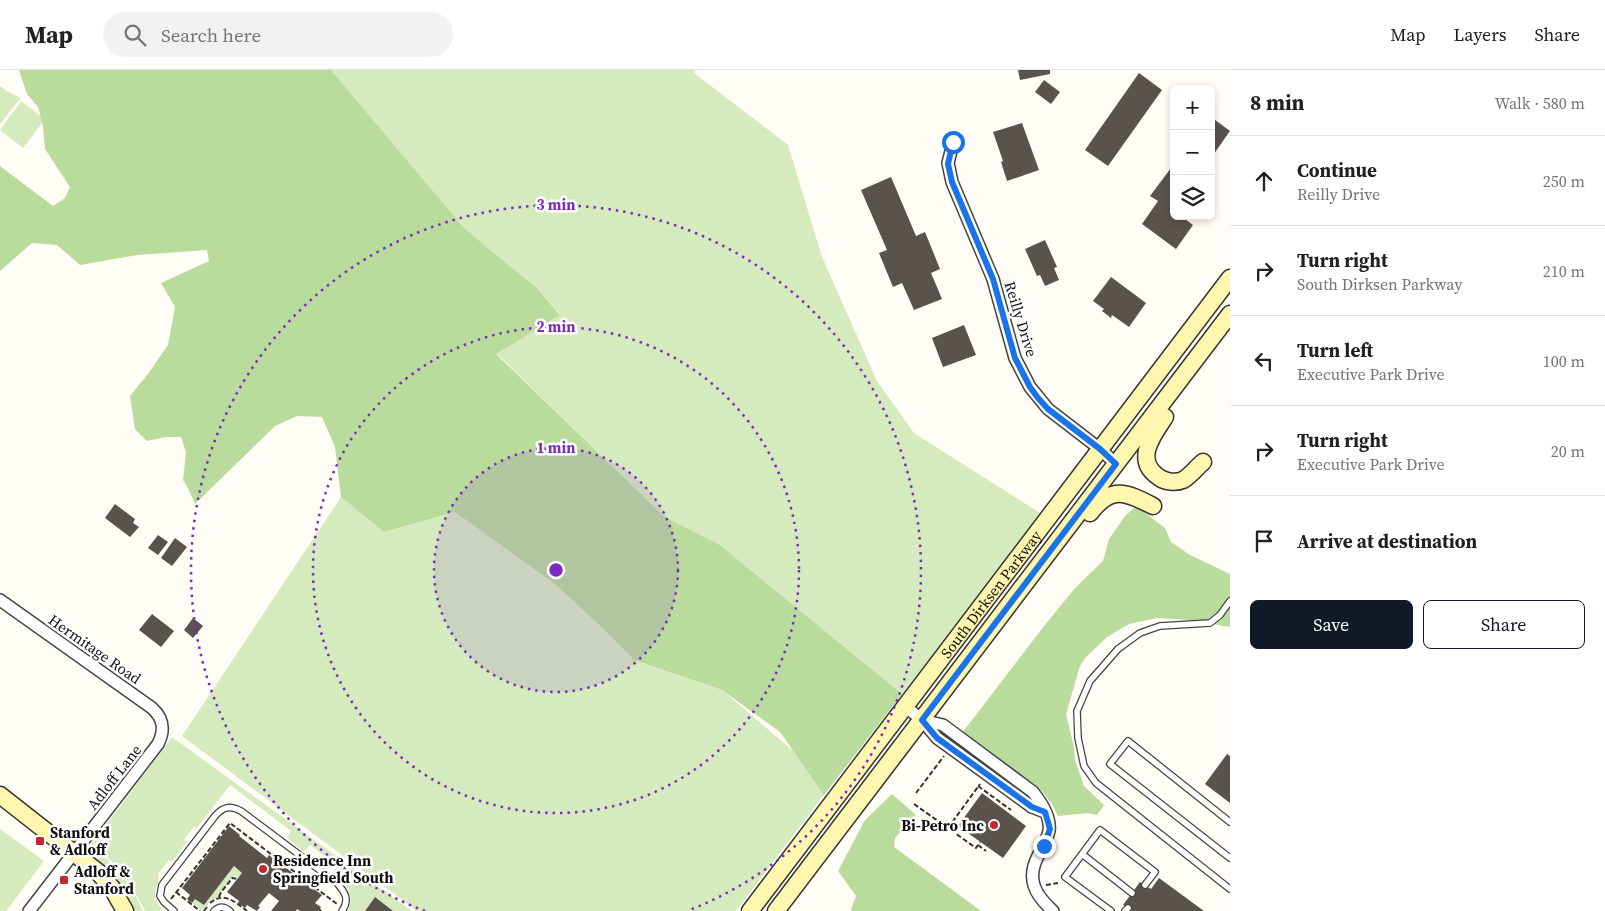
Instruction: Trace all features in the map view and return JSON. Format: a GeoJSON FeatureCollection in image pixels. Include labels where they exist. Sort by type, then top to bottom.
{"type":"FeatureCollection","features":[{"type":"Feature","properties":{"kind":"main road","name":"South Dirksen Parkway"},"geometry":{"type":"LineString","coordinates":[[750,911],[1230,278]]}},
{"type":"Feature","properties":{"kind":"main road","name":"South Dirksen Parkway"},"geometry":{"type":"LineString","coordinates":[[776,911],[1230,314]]}},
{"type":"Feature","properties":{"kind":"main road"},"geometry":{"type":"LineString","coordinates":[[1203,462],[1183,480],[1173,482],[1164,480],[1153,473],[1148,467],[1146,457],[1154,432],[1190,381],[1209,342]]}},
{"type":"Feature","properties":{"kind":"main road"},"geometry":{"type":"LineString","coordinates":[[991,628],[1018,607],[1093,508],[1105,498],[1118,493],[1125,493],[1154,506]]}},
{"type":"Feature","properties":{"kind":"main road"},"geometry":{"type":"LineString","coordinates":[[0,795],[98,872],[112,888],[125,911]]}},
{"type":"Feature","properties":{"kind":"street","name":"Reilly Drive"},"geometry":{"type":"LineString","coordinates":[[953,142],[948,164],[952,182],[993,279],[1015,358],[1021,370],[1030,387],[1048,409],[1100,449],[1116,464]]}},
{"type":"Feature","properties":{"kind":"street","name":"Hermitage Road"},"geometry":{"type":"LineString","coordinates":[[0,600],[152,708],[159,716],[164,730]]}},
{"type":"Feature","properties":{"kind":"street"},"geometry":{"type":"LineString","coordinates":[[905,706],[922,720],[943,725],[1033,792],[1041,802],[1050,829],[1044,846],[1034,864],[1033,880],[1038,896],[1053,911]]}},
{"type":"Feature","properties":{"kind":"street","name":"Adloff Lane"},"geometry":{"type":"LineString","coordinates":[[29,911],[158,744],[164,730]]}},
{"type":"Feature","properties":{"kind":"street"},"geometry":{"type":"LineString","coordinates":[[808,834],[825,847]]}},
{"type":"Feature","properties":{"kind":"lane"},"geometry":{"type":"LineString","coordinates":[[1230,602],[1220,615],[1210,623],[1160,626],[1140,633],[1118,649],[1090,681],[1077,711],[1078,738],[1084,766],[1096,783],[1230,889]]}},
{"type":"Feature","properties":{"kind":"lane"},"geometry":{"type":"LineString","coordinates":[[1230,822],[1128,741],[1110,764],[1230,858]]}},
{"type":"Feature","properties":{"kind":"lane"},"geometry":{"type":"LineString","coordinates":[[174,911],[160,896],[162,885],[215,816],[227,807],[234,807],[337,883],[343,889],[346,897],[346,903],[342,911]]}},
{"type":"Feature","properties":{"kind":"lane"},"geometry":{"type":"LineString","coordinates":[[1111,911],[1065,877],[1100,830],[1155,872],[1145,886]]}},
{"type":"Feature","properties":{"kind":"lane"},"geometry":{"type":"LineString","coordinates":[[1082,854],[1132,893]]}},
{"type":"Feature","properties":{"kind":"lane"},"geometry":{"type":"LineString","coordinates":[[214,911],[220,907],[230,911]]}},
{"type":"Feature","properties":{"kind":"path"},"geometry":{"type":"LineString","coordinates":[[916,793],[947,752]]}},
{"type":"Feature","properties":{"kind":"path"},"geometry":{"type":"LineString","coordinates":[[948,828],[982,782]]}},
{"type":"Feature","properties":{"kind":"path"},"geometry":{"type":"LineString","coordinates":[[978,786],[1011,810]]}},
{"type":"Feature","properties":{"kind":"path"},"geometry":{"type":"LineString","coordinates":[[914,804],[976,848],[979,844],[986,851]]}},
{"type":"Feature","properties":{"kind":"path"},"geometry":{"type":"LineString","coordinates":[[170,901],[230,823],[337,904]]}},
{"type":"Feature","properties":{"kind":"path"},"geometry":{"type":"LineString","coordinates":[[219,898],[232,878],[238,879]]}},
{"type":"Feature","properties":{"kind":"path"},"geometry":{"type":"LineString","coordinates":[[1043,885],[1058,883]]}},
{"type":"Feature","properties":{"kind":"path"},"geometry":{"type":"LineString","coordinates":[[176,892],[200,911]]}},
{"type":"Feature","properties":{"kind":"green space"},"geometry":{"type":"Polygon","coordinates":[[[19,70],[331,70],[465,229],[538,289],[560,315],[496,354],[665,517],[720,545],[902,694],[824,795],[780,732],[722,690],[634,660],[556,585],[455,512],[384,532],[341,497],[335,447],[322,417],[297,416],[275,426],[195,504],[183,480],[186,452],[181,437],[165,437],[147,441],[135,429],[130,396],[168,345],[175,307],[161,283],[209,261],[207,250],[137,255],[80,265],[57,245],[32,243],[0,271],[0,166],[53,206],[65,198],[70,187],[45,149],[43,126],[38,107],[27,94],[19,70]]]}},
{"type":"Feature","properties":{"kind":"green space"},"geometry":{"type":"Polygon","coordinates":[[[331,70],[696,70],[694,73],[788,145],[822,257],[877,381],[914,433],[1040,513],[902,694],[720,545],[665,517],[496,353],[560,314],[538,289],[465,229],[331,70]]]}},
{"type":"Feature","properties":{"kind":"green space"},"geometry":{"type":"Polygon","coordinates":[[[0,86],[21,98],[0,124],[0,86]]]}},
{"type":"Feature","properties":{"kind":"green space"},"geometry":{"type":"Polygon","coordinates":[[[21,101],[45,119],[23,148],[0,130],[21,101]]]}},
{"type":"Feature","properties":{"kind":"green space"},"geometry":{"type":"Polygon","coordinates":[[[341,497],[384,532],[455,512],[556,585],[634,660],[722,690],[832,784],[736,911],[417,911],[182,736],[341,497]]]}},
{"type":"Feature","properties":{"kind":"green space"},"geometry":{"type":"Polygon","coordinates":[[[1136,506],[1165,528],[1171,542],[1190,555],[1230,574],[1230,627],[1189,620],[1157,618],[1129,624],[1107,637],[1086,657],[1080,666],[1066,714],[1074,747],[1075,760],[1084,786],[1104,805],[1097,815],[1088,813],[1058,816],[1052,804],[1041,790],[962,733],[1075,588],[1103,561],[1109,539],[1125,516],[1136,506]]]}},
{"type":"Feature","properties":{"kind":"green space"},"geometry":{"type":"Polygon","coordinates":[[[172,737],[412,911],[393,911],[375,897],[365,911],[348,911],[350,896],[344,881],[349,875],[310,845],[303,851],[288,839],[287,837],[291,831],[230,785],[197,828],[194,826],[184,840],[187,842],[172,862],[169,860],[158,874],[155,898],[162,909],[160,911],[145,911],[122,874],[92,843],[172,737]]]}},
{"type":"Feature","properties":{"kind":"green space"},"geometry":{"type":"Polygon","coordinates":[[[892,794],[916,815],[895,838],[894,847],[981,911],[852,911],[856,896],[838,871],[865,820],[892,794]]]}},
{"type":"Feature","properties":{"kind":"green space"},"geometry":{"type":"Polygon","coordinates":[[[0,829],[44,861],[6,911],[0,911],[0,829]]]}},
{"type":"Feature","properties":{"kind":"green space"},"geometry":{"type":"Polygon","coordinates":[[[97,850],[124,878],[143,911],[135,911],[118,881],[95,855],[97,850]]]}},
{"type":"Feature","properties":{"kind":"green space"},"geometry":{"type":"Polygon","coordinates":[[[234,866],[242,873],[238,878],[232,877],[219,896],[202,911],[192,903],[195,899],[204,905],[234,866]]]}},
{"type":"Feature","properties":{"kind":"building"},"geometry":{"type":"Polygon","coordinates":[[[1018,70],[1050,70],[1050,74],[1020,80],[1018,70]]]}},
{"type":"Feature","properties":{"kind":"building"},"geometry":{"type":"Polygon","coordinates":[[[1139,73],[1162,90],[1108,166],[1085,150],[1139,73]]]}},
{"type":"Feature","properties":{"kind":"building"},"geometry":{"type":"Polygon","coordinates":[[[1044,80],[1060,92],[1051,104],[1035,92],[1044,80]]]}},
{"type":"Feature","properties":{"kind":"building"},"geometry":{"type":"Polygon","coordinates":[[[1215,120],[1230,131],[1215,152],[1215,120]]]}},
{"type":"Feature","properties":{"kind":"building"},"geometry":{"type":"Polygon","coordinates":[[[1022,123],[1039,170],[1007,181],[1001,162],[1003,161],[993,132],[1022,123]]]}},
{"type":"Feature","properties":{"kind":"building"},"geometry":{"type":"Polygon","coordinates":[[[1170,169],[1170,220],[1186,220],[1193,225],[1176,249],[1142,224],[1158,201],[1150,196],[1170,169]]]}},
{"type":"Feature","properties":{"kind":"building"},"geometry":{"type":"Polygon","coordinates":[[[891,177],[916,236],[925,232],[940,269],[931,273],[942,299],[914,310],[902,283],[893,287],[879,253],[887,250],[861,190],[891,177]]]}},
{"type":"Feature","properties":{"kind":"building"},"geometry":{"type":"Polygon","coordinates":[[[1045,240],[1057,267],[1054,268],[1059,280],[1045,286],[1040,275],[1037,276],[1025,249],[1045,240]]]}},
{"type":"Feature","properties":{"kind":"building"},"geometry":{"type":"Polygon","coordinates":[[[1111,277],[1146,303],[1129,327],[1112,315],[1111,318],[1102,311],[1104,309],[1093,301],[1111,277]]]}},
{"type":"Feature","properties":{"kind":"building"},"geometry":{"type":"Polygon","coordinates":[[[964,325],[976,355],[943,367],[932,338],[964,325]]]}},
{"type":"Feature","properties":{"kind":"building"},"geometry":{"type":"Polygon","coordinates":[[[115,504],[135,519],[133,523],[139,527],[130,537],[105,518],[115,504]]]}},
{"type":"Feature","properties":{"kind":"building"},"geometry":{"type":"Polygon","coordinates":[[[158,535],[168,542],[158,555],[148,548],[158,535]]]}},
{"type":"Feature","properties":{"kind":"building"},"geometry":{"type":"Polygon","coordinates":[[[175,538],[187,547],[172,566],[161,558],[175,538]]]}},
{"type":"Feature","properties":{"kind":"building"},"geometry":{"type":"Polygon","coordinates":[[[152,614],[174,631],[161,647],[139,630],[152,614]]]}},
{"type":"Feature","properties":{"kind":"building"},"geometry":{"type":"Polygon","coordinates":[[[193,618],[203,626],[193,638],[184,630],[193,618]]]}},
{"type":"Feature","properties":{"kind":"building"},"geometry":{"type":"Polygon","coordinates":[[[1227,754],[1230,756],[1230,803],[1205,784],[1227,754]]]}},
{"type":"Feature","properties":{"kind":"building"},"geometry":{"type":"Polygon","coordinates":[[[982,793],[1026,826],[1003,858],[958,826],[982,793]]]}},
{"type":"Feature","properties":{"kind":"building","name":"Residence Inn Springfield South"},"geometry":{"type":"Polygon","coordinates":[[[229,826],[267,858],[269,855],[322,895],[315,903],[321,907],[318,911],[300,911],[297,909],[296,911],[271,911],[279,901],[269,893],[258,906],[260,907],[257,911],[247,905],[245,908],[227,892],[242,873],[234,866],[204,905],[195,899],[192,903],[187,899],[190,895],[182,888],[229,826]]]}},
{"type":"Feature","properties":{"kind":"building"},"geometry":{"type":"Polygon","coordinates":[[[1159,878],[1204,911],[1132,911],[1123,905],[1140,882],[1151,889],[1159,878]]]}},
{"type":"Feature","properties":{"kind":"building"},"geometry":{"type":"Polygon","coordinates":[[[375,897],[393,911],[365,911],[375,897]]]}},
{"type":"Feature","properties":{"kind":"place","name":"Bi-Petro Inc"},"geometry":{"type":"Point","coordinates":[994,825]}},
{"type":"Feature","properties":{"kind":"place","name":"Stanford & Adloff"},"geometry":{"type":"Point","coordinates":[40,841]}},
{"type":"Feature","properties":{"kind":"place","name":"Residence Inn Springfield South"},"geometry":{"type":"Point","coordinates":[263,869]}},
{"type":"Feature","properties":{"kind":"place","name":"Adloff & Stanford"},"geometry":{"type":"Point","coordinates":[64,880]}},
{"type":"Feature","properties":{"kind":"route"},"geometry":{"type":"LineString","coordinates":[[953,142],[948,164],[952,182],[993,279],[1015,358],[1021,370],[1030,387],[1048,409],[1100,449],[1116,464],[922,720],[937,738],[1032,807],[1045,812],[1050,829],[1044,846]]}}]}
